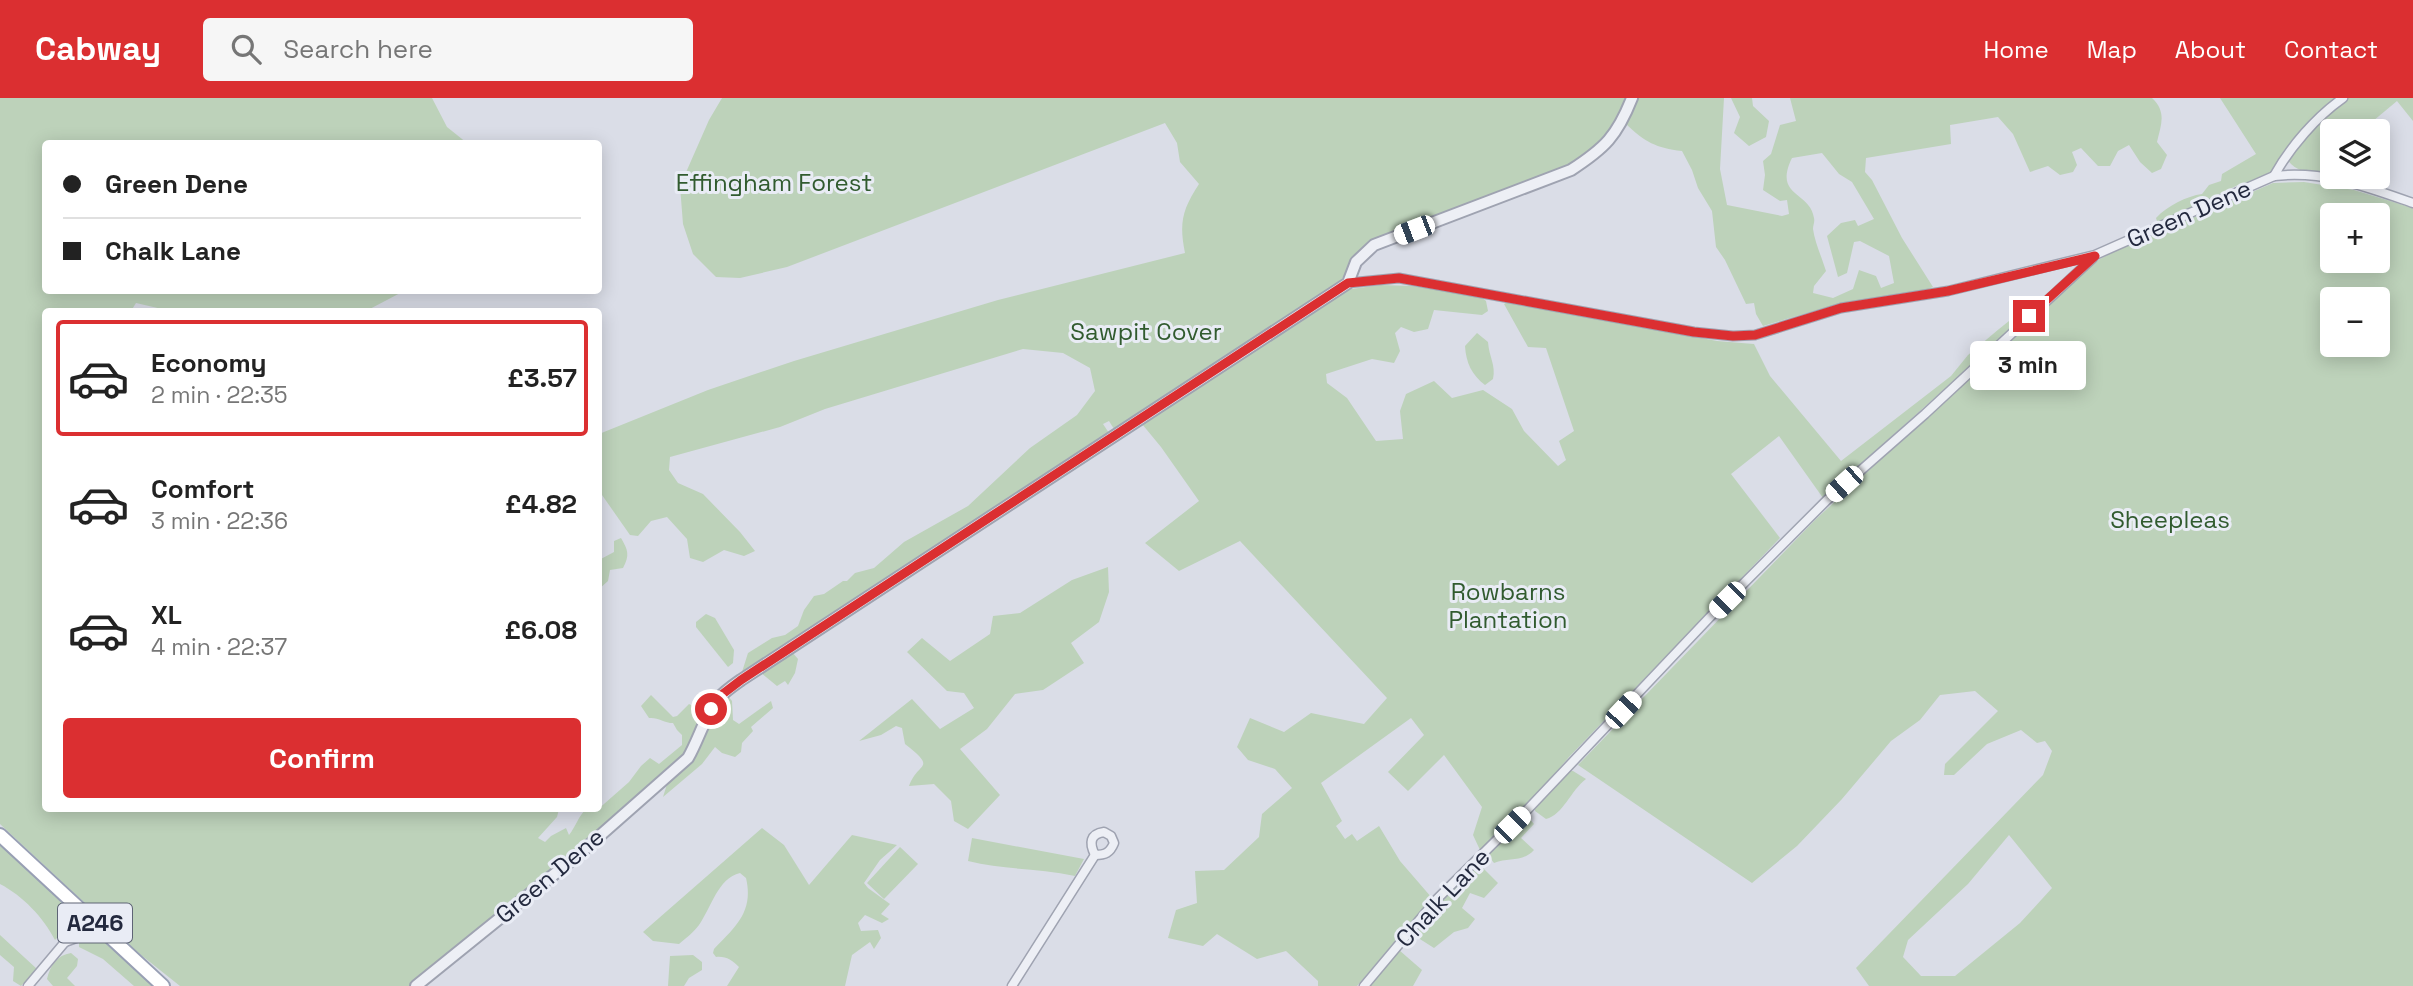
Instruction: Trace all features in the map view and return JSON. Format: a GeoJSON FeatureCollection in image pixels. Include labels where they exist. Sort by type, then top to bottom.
{"type":"FeatureCollection","features":[{"type":"Feature","properties":{"kind":"main road","name":"A246"},"geometry":{"type":"LineString","coordinates":[[0,835],[163,986]]}},
{"type":"Feature","properties":{"kind":"street"},"geometry":{"type":"LineString","coordinates":[[1348,283],[1356,262],[1374,245],[1572,170],[1599,152],[1614,135],[1632,98]]}},
{"type":"Feature","properties":{"kind":"street"},"geometry":{"type":"LineString","coordinates":[[2274,176],[2284,157],[2343,98]]}},
{"type":"Feature","properties":{"kind":"street","name":"Green Dene"},"geometry":{"type":"LineString","coordinates":[[416,986],[578,855],[688,758],[711,709],[720,696],[734,685],[1348,283],[1399,278],[1694,332],[1755,335],[1841,308],[1948,291],[2095,256],[2274,176],[2300,173],[2330,178],[2413,203]]}},
{"type":"Feature","properties":{"kind":"street","name":"Chalk Lane"},"geometry":{"type":"LineString","coordinates":[[1364,986],[1437,899],[1528,809],[1710,617],[1827,500],[1925,414],[2095,256]]}},
{"type":"Feature","properties":{"kind":"street"},"geometry":{"type":"LineString","coordinates":[[1013,986],[1095,855]]}},
{"type":"Feature","properties":{"kind":"street"},"geometry":{"type":"LineString","coordinates":[[28,986],[65,942],[74,904]]}},
{"type":"Feature","properties":{"kind":"street"},"geometry":{"type":"LineString","coordinates":[[65,942],[100,929]]}},
{"type":"Feature","properties":{"kind":"green space"},"geometry":{"type":"Polygon","coordinates":[[[0,98],[432,98],[447,127],[463,140],[42,140],[42,294],[398,294],[372,308],[158,308],[136,303],[133,308],[42,308],[42,812],[558,812],[538,838],[545,842],[566,828],[569,835],[584,812],[602,812],[602,806],[629,782],[650,758],[659,764],[682,745],[682,735],[673,723],[649,718],[641,706],[651,695],[673,717],[689,704],[705,712],[684,756],[543,878],[411,986],[180,986],[136,951],[0,824],[0,98]]]}},
{"type":"Feature","properties":{"kind":"green space"},"geometry":{"type":"Polygon","coordinates":[[[722,98],[1628,98],[1612,130],[1590,152],[1569,167],[1376,240],[1339,285],[1114,429],[1109,421],[1103,424],[1109,433],[745,674],[742,672],[748,653],[798,626],[804,610],[814,596],[824,594],[847,581],[855,573],[874,568],[904,542],[968,506],[1030,448],[1077,415],[1095,391],[1090,368],[1063,353],[1023,349],[825,409],[780,427],[670,457],[669,470],[678,483],[703,494],[755,551],[744,556],[724,550],[703,562],[690,558],[687,539],[667,517],[651,521],[638,536],[630,535],[602,495],[602,433],[708,390],[794,361],[998,300],[1185,253],[1183,217],[1199,184],[1180,162],[1177,143],[1165,123],[787,267],[740,278],[716,277],[693,254],[683,224],[680,186],[709,120],[722,98]]]}},
{"type":"Feature","properties":{"kind":"green space"},"geometry":{"type":"Polygon","coordinates":[[[1636,98],[1724,98],[1720,169],[1727,205],[1782,216],[1789,214],[1787,200],[1780,201],[1763,190],[1763,161],[1771,154],[1780,125],[1796,121],[1790,98],[2152,98],[2161,114],[2157,142],[2167,155],[2161,169],[2152,173],[2140,162],[2129,145],[2118,151],[2110,166],[2098,166],[2081,148],[2072,152],[2077,165],[2073,172],[2060,175],[2048,166],[2030,172],[2013,134],[1998,117],[1950,125],[1951,144],[1866,158],[1865,172],[1933,287],[1921,292],[1834,305],[1763,326],[1756,314],[1754,303],[1746,304],[1716,247],[1712,211],[1698,188],[1682,151],[1651,143],[1626,124],[1636,98]],[[1822,153],[1792,158],[1787,171],[1790,187],[1811,209],[1814,234],[1826,271],[1814,286],[1813,293],[1833,298],[1853,289],[1859,270],[1876,276],[1881,288],[1894,283],[1889,256],[1860,241],[1854,242],[1847,273],[1838,277],[1827,236],[1841,223],[1855,220],[1858,226],[1874,219],[1852,182],[1839,174],[1822,153]]]}},
{"type":"Feature","properties":{"kind":"green space"},"geometry":{"type":"Polygon","coordinates":[[[1731,98],[1752,98],[1753,106],[1769,121],[1766,137],[1749,146],[1734,133],[1740,117],[1731,98]]]}},
{"type":"Feature","properties":{"kind":"green space"},"geometry":{"type":"Polygon","coordinates":[[[2220,98],[2338,98],[2276,170],[2238,185],[2158,224],[2156,218],[2166,209],[2184,199],[2202,194],[2209,185],[2221,181],[2222,174],[2256,154],[2220,98]]]}},
{"type":"Feature","properties":{"kind":"green space"},"geometry":{"type":"Polygon","coordinates":[[[2347,98],[2413,98],[2413,121],[2397,101],[2375,119],[2324,119],[2347,98]]]}},
{"type":"Feature","properties":{"kind":"green space"},"geometry":{"type":"Polygon","coordinates":[[[2320,123],[2320,173],[2301,170],[2287,158],[2320,123]]]}},
{"type":"Feature","properties":{"kind":"green space","name":"Sheepleas"},"geometry":{"type":"Polygon","coordinates":[[[2304,182],[2320,185],[2320,189],[2354,190],[2413,208],[2413,986],[1869,986],[1856,968],[2043,775],[2052,751],[2045,741],[2037,743],[2021,730],[1987,744],[1954,775],[1944,775],[1945,764],[1998,711],[1975,691],[1940,695],[1920,720],[1891,741],[1842,799],[1797,846],[1752,883],[1578,765],[1815,520],[2091,264],[2273,183],[2304,182]],[[2009,835],[1968,884],[1908,940],[1903,957],[1921,976],[1955,976],[2020,923],[2052,888],[2009,835]]]}},
{"type":"Feature","properties":{"kind":"green space","name":"Rowbarns Plantation"},"geometry":{"type":"Polygon","coordinates":[[[1381,285],[1412,286],[1481,297],[1486,301],[1488,311],[1482,315],[1434,310],[1428,329],[1414,332],[1401,327],[1395,333],[1400,351],[1394,363],[1372,359],[1326,374],[1327,383],[1347,398],[1376,441],[1403,439],[1400,411],[1406,394],[1434,381],[1452,398],[1483,390],[1512,409],[1524,431],[1558,466],[1566,460],[1559,441],[1574,431],[1546,348],[1528,347],[1504,304],[1509,301],[1717,341],[1754,344],[1770,376],[1841,461],[1951,376],[1968,355],[2014,317],[2028,314],[1823,498],[1779,436],[1731,474],[1780,538],[1569,757],[1542,789],[1480,850],[1473,835],[1482,807],[1444,755],[1408,791],[1388,772],[1424,735],[1411,718],[1321,783],[1342,821],[1336,826],[1345,839],[1352,834],[1357,841],[1379,826],[1400,861],[1432,898],[1357,986],[1318,986],[1318,981],[1286,951],[1257,959],[1217,934],[1203,946],[1168,938],[1176,910],[1197,903],[1195,871],[1224,870],[1259,837],[1262,814],[1292,788],[1275,769],[1248,760],[1237,747],[1250,718],[1284,732],[1311,713],[1364,724],[1387,698],[1240,541],[1179,571],[1145,543],[1199,501],[1142,424],[1344,290],[1381,285]]]}},
{"type":"Feature","properties":{"kind":"green space"},"geometry":{"type":"Polygon","coordinates":[[[1477,333],[1488,342],[1493,365],[1493,379],[1485,385],[1473,373],[1465,346],[1477,333]]]}},
{"type":"Feature","properties":{"kind":"green space"},"geometry":{"type":"Polygon","coordinates":[[[621,538],[627,560],[623,568],[610,570],[608,581],[602,586],[602,558],[614,552],[614,541],[621,538]]]}},
{"type":"Feature","properties":{"kind":"green space"},"geometry":{"type":"Polygon","coordinates":[[[1108,567],[1109,592],[1099,622],[1071,643],[1084,663],[1043,690],[1015,694],[987,729],[960,749],[1000,795],[968,829],[954,821],[951,801],[934,784],[909,786],[923,762],[905,744],[902,728],[896,726],[881,735],[859,741],[912,699],[940,729],[974,708],[964,693],[947,691],[907,652],[922,638],[950,661],[990,634],[993,616],[1020,613],[1072,580],[1108,567]]]}},
{"type":"Feature","properties":{"kind":"green space"},"geometry":{"type":"Polygon","coordinates":[[[706,614],[715,618],[734,650],[733,663],[728,667],[696,627],[696,622],[706,614]]]}},
{"type":"Feature","properties":{"kind":"green space"},"geometry":{"type":"Polygon","coordinates":[[[792,652],[798,659],[795,673],[788,685],[785,681],[777,686],[761,673],[792,652]]]}},
{"type":"Feature","properties":{"kind":"green space"},"geometry":{"type":"Polygon","coordinates":[[[728,696],[732,701],[733,720],[739,724],[771,701],[773,708],[751,727],[753,731],[742,743],[741,752],[735,757],[722,753],[715,747],[702,764],[663,797],[668,781],[695,755],[721,701],[728,696]]]}},
{"type":"Feature","properties":{"kind":"green space"},"geometry":{"type":"Polygon","coordinates":[[[1568,771],[1586,779],[1557,813],[1546,819],[1535,811],[1535,808],[1568,771]]]}},
{"type":"Feature","properties":{"kind":"green space"},"geometry":{"type":"Polygon","coordinates":[[[1528,817],[1534,824],[1521,838],[1534,850],[1520,858],[1494,863],[1487,854],[1523,818],[1528,817]]]}},
{"type":"Feature","properties":{"kind":"green space"},"geometry":{"type":"Polygon","coordinates":[[[762,828],[784,845],[809,885],[852,835],[897,845],[880,860],[864,883],[890,904],[881,914],[889,919],[882,923],[865,915],[858,923],[861,931],[878,930],[881,938],[874,949],[870,942],[852,955],[845,986],[727,986],[739,967],[729,959],[716,957],[713,953],[745,910],[748,890],[746,878],[740,873],[726,881],[699,925],[679,944],[653,941],[643,932],[762,828]]]}},
{"type":"Feature","properties":{"kind":"green space"},"geometry":{"type":"Polygon","coordinates":[[[972,838],[1084,859],[1075,876],[981,864],[968,861],[972,838]]]}},
{"type":"Feature","properties":{"kind":"green space"},"geometry":{"type":"Polygon","coordinates":[[[0,840],[61,898],[64,907],[59,936],[55,940],[32,908],[0,884],[0,840]]]}},
{"type":"Feature","properties":{"kind":"green space"},"geometry":{"type":"Polygon","coordinates":[[[900,847],[918,864],[884,899],[867,883],[900,847]]]}},
{"type":"Feature","properties":{"kind":"green space"},"geometry":{"type":"Polygon","coordinates":[[[1474,866],[1483,868],[1498,883],[1484,898],[1470,893],[1462,908],[1475,919],[1468,928],[1454,932],[1434,948],[1412,934],[1474,866]]]}},
{"type":"Feature","properties":{"kind":"green space"},"geometry":{"type":"Polygon","coordinates":[[[0,935],[37,969],[21,986],[13,981],[14,967],[0,955],[0,935]]]}},
{"type":"Feature","properties":{"kind":"green space"},"geometry":{"type":"Polygon","coordinates":[[[101,939],[109,942],[157,986],[134,986],[103,959],[79,947],[79,942],[101,939]]]}},
{"type":"Feature","properties":{"kind":"green space"},"geometry":{"type":"Polygon","coordinates":[[[1399,950],[1422,970],[1413,986],[1368,986],[1399,950]]]}},
{"type":"Feature","properties":{"kind":"green space"},"geometry":{"type":"Polygon","coordinates":[[[71,953],[78,959],[77,966],[67,978],[75,986],[53,986],[47,979],[52,966],[62,956],[71,953]]]}},
{"type":"Feature","properties":{"kind":"green space"},"geometry":{"type":"Polygon","coordinates":[[[693,955],[702,962],[702,970],[689,978],[684,986],[668,986],[670,956],[693,955]]]}},
{"type":"Feature","properties":{"kind":"route"},"geometry":{"type":"LineString","coordinates":[[711,709],[720,696],[741,680],[1348,283],[1399,278],[1694,332],[1733,336],[1755,335],[1841,308],[1948,291],[2095,256],[2029,316]]}},
{"type":"Feature","properties":{"kind":"park label","name":"Effingham Forest"},"geometry":{"type":"Point","coordinates":[774,183]}},
{"type":"Feature","properties":{"kind":"park label","name":"Sawpit Cover"},"geometry":{"type":"Point","coordinates":[1146,332]}}]}
